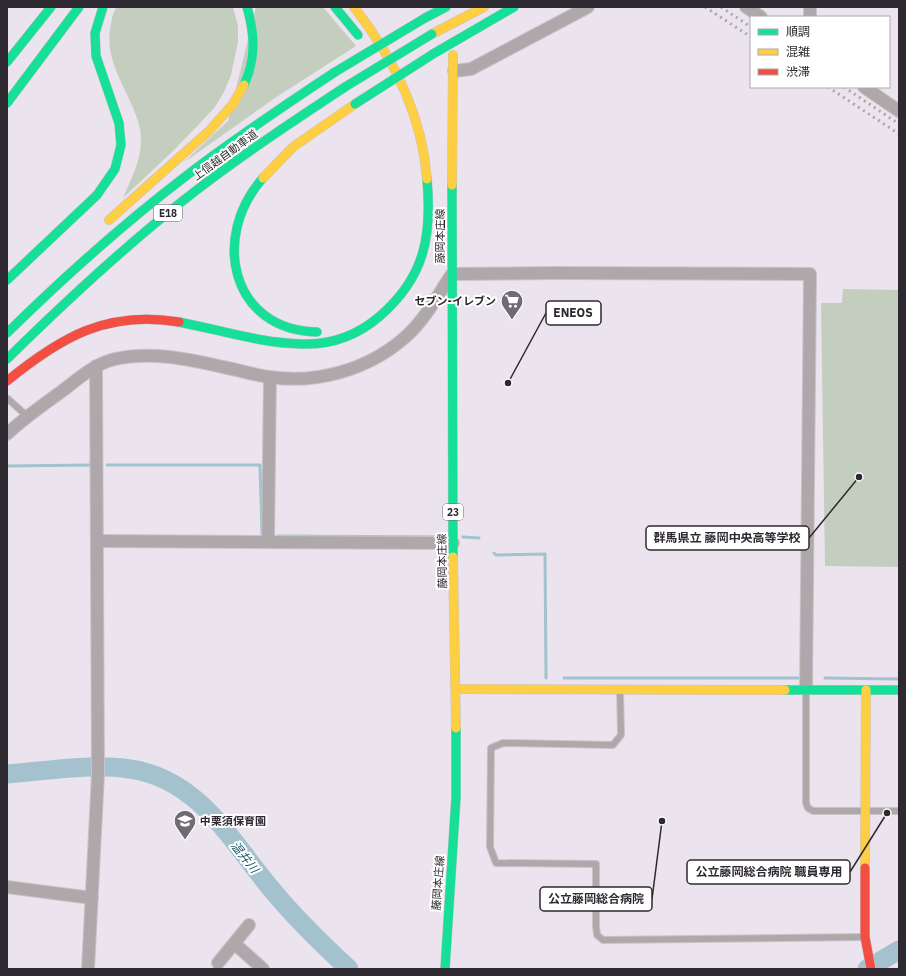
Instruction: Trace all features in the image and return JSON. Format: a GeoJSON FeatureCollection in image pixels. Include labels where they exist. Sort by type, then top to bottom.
{"type":"FeatureCollection","features":[{"type":"Feature","properties":{"kind":"main road"},"geometry":{"type":"LineString","coordinates":[[7,62],[51,7]]}},
{"type":"Feature","properties":{"kind":"main road"},"geometry":{"type":"LineString","coordinates":[[7,103],[79,7]]}},
{"type":"Feature","properties":{"kind":"main road"},"geometry":{"type":"LineString","coordinates":[[7,280],[39,248],[97,195],[106,185],[118,164],[121,152],[121,128],[97,63],[95,51],[97,24],[103,7]]}},
{"type":"Feature","properties":{"kind":"main road"},"geometry":{"type":"LineString","coordinates":[[104,225],[209,131],[240,94],[251,70],[254,58],[254,32],[247,7]]}},
{"type":"Feature","properties":{"kind":"main road"},"geometry":{"type":"LineString","coordinates":[[335,7],[375,58],[393,93]]}},
{"type":"Feature","properties":{"kind":"main road"},"geometry":{"type":"LineString","coordinates":[[7,381],[27,364],[60,341],[82,330],[113,321],[130,319],[168,320],[270,342],[320,344],[337,340],[366,328],[392,308],[411,282],[422,254],[429,222],[430,206],[427,172],[418,129],[404,86],[378,39],[354,7]]}},
{"type":"Feature","properties":{"kind":"main road","name":"上信越自動車道"},"geometry":{"type":"LineString","coordinates":[[7,333],[75,269],[166,191],[215,154],[335,72],[446,7]]}},
{"type":"Feature","properties":{"kind":"main road","name":"上信越自動車道"},"geometry":{"type":"LineString","coordinates":[[7,359],[85,284],[176,207],[238,160],[345,87],[432,34],[484,7]]}},
{"type":"Feature","properties":{"kind":"main road"},"geometry":{"type":"LineString","coordinates":[[327,331],[305,332],[291,330],[272,321],[256,309],[240,285],[234,259],[233,244],[239,217],[245,203],[262,178],[300,143],[355,104],[433,54],[514,7]]}},
{"type":"Feature","properties":{"kind":"main road"},"geometry":{"type":"LineString","coordinates":[[7,53],[23,27]]}},
{"type":"Feature","properties":{"kind":"main road"},"geometry":{"type":"LineString","coordinates":[[7,103],[42,41]]}},
{"type":"Feature","properties":{"kind":"main road","name":"藤岡本庄線"},"geometry":{"type":"LineString","coordinates":[[445,969],[456,797],[452,274],[454,55]]}},
{"type":"Feature","properties":{"kind":"main road"},"geometry":{"type":"LineString","coordinates":[[7,326],[60,269]]}},
{"type":"Feature","properties":{"kind":"main road"},"geometry":{"type":"LineString","coordinates":[[357,321],[376,308],[396,285]]}},
{"type":"Feature","properties":{"kind":"main road"},"geometry":{"type":"LineString","coordinates":[[456,689],[899,690]]}},
{"type":"Feature","properties":{"kind":"main road"},"geometry":{"type":"LineString","coordinates":[[866,690],[865,937],[871,969]]}},
{"type":"Feature","properties":{"kind":"street"},"geometry":{"type":"LineString","coordinates":[[454,71],[471,69],[588,7]]}},
{"type":"Feature","properties":{"kind":"street"},"geometry":{"type":"LineString","coordinates":[[746,7],[760,16]]}},
{"type":"Feature","properties":{"kind":"street"},"geometry":{"type":"LineString","coordinates":[[865,88],[899,111]]}},
{"type":"Feature","properties":{"kind":"street"},"geometry":{"type":"LineString","coordinates":[[7,434],[27,416],[96,366],[115,359],[160,356],[186,358],[270,378],[326,376],[352,369],[377,357],[404,339],[424,316],[452,274],[810,274],[806,689]]}},
{"type":"Feature","properties":{"kind":"street"},"geometry":{"type":"LineString","coordinates":[[88,969],[98,774],[96,366]]}},
{"type":"Feature","properties":{"kind":"street"},"geometry":{"type":"LineString","coordinates":[[268,541],[270,378]]}},
{"type":"Feature","properties":{"kind":"street"},"geometry":{"type":"LineString","coordinates":[[98,541],[453,543]]}},
{"type":"Feature","properties":{"kind":"street"},"geometry":{"type":"LineString","coordinates":[[7,887],[92,898]]}},
{"type":"Feature","properties":{"kind":"street"},"geometry":{"type":"LineString","coordinates":[[218,964],[249,925]]}},
{"type":"Feature","properties":{"kind":"street"},"geometry":{"type":"LineString","coordinates":[[235,944],[263,969]]}},
{"type":"Feature","properties":{"kind":"lane"},"geometry":{"type":"LineString","coordinates":[[8,399],[27,416]]}},
{"type":"Feature","properties":{"kind":"lane"},"geometry":{"type":"LineString","coordinates":[[620,689],[621,735],[613,745],[503,743],[491,748],[490,847],[496,863],[596,864],[596,926],[597,935],[603,940],[865,937]]}},
{"type":"Feature","properties":{"kind":"lane"},"geometry":{"type":"LineString","coordinates":[[806,689],[806,803],[808,808],[813,811],[899,811]]}},
{"type":"Feature","properties":{"kind":"green space"},"geometry":{"type":"Polygon","coordinates":[[[117,7],[233,7],[238,26],[238,42],[231,75],[224,92],[215,107],[174,150],[123,198],[131,181],[140,153],[141,135],[135,112],[118,76],[110,51],[109,38],[111,24],[117,7]]]}},
{"type":"Feature","properties":{"kind":"green space"},"geometry":{"type":"Polygon","coordinates":[[[256,7],[323,7],[356,46],[275,98],[183,163],[228,121],[256,7]]]}},
{"type":"Feature","properties":{"kind":"green space"},"geometry":{"type":"Polygon","coordinates":[[[843,289],[899,290],[899,567],[825,566],[821,303],[842,303],[843,289]]]}},
{"type":"Feature","properties":{"kind":"waterway"},"geometry":{"type":"LineString","coordinates":[[7,466],[90,465]]}},
{"type":"Feature","properties":{"kind":"waterway"},"geometry":{"type":"LineString","coordinates":[[107,465],[260,465],[262,534]]}},
{"type":"Feature","properties":{"kind":"waterway"},"geometry":{"type":"LineString","coordinates":[[278,536],[444,537]]}},
{"type":"Feature","properties":{"kind":"waterway"},"geometry":{"type":"LineString","coordinates":[[463,537],[479,538]]}},
{"type":"Feature","properties":{"kind":"waterway"},"geometry":{"type":"LineString","coordinates":[[494,553],[496,555],[545,554],[546,678]]}},
{"type":"Feature","properties":{"kind":"waterway"},"geometry":{"type":"LineString","coordinates":[[564,678],[802,678]]}},
{"type":"Feature","properties":{"kind":"waterway"},"geometry":{"type":"LineString","coordinates":[[825,678],[899,679]]}},
{"type":"Feature","properties":{"kind":"waterway","name":"温井川"},"geometry":{"type":"LineString","coordinates":[[7,774],[68,768],[115,767],[155,775],[176,786],[195,799],[212,816],[273,891],[319,941],[349,969]]}},
{"type":"Feature","properties":{"kind":"waterway","name":"温井川"},"geometry":{"type":"LineString","coordinates":[[867,969],[899,950]]}},
{"type":"Feature","properties":{"kind":"railway"},"geometry":{"type":"LineString","coordinates":[[705,7],[750,36]]}},
{"type":"Feature","properties":{"kind":"railway"},"geometry":{"type":"LineString","coordinates":[[721,7],[750,26]]}},
{"type":"Feature","properties":{"kind":"railway"},"geometry":{"type":"LineString","coordinates":[[830,88],[899,134]]}},
{"type":"Feature","properties":{"kind":"railway"},"geometry":{"type":"LineString","coordinates":[[845,88],[899,124]]}},
{"type":"Feature","properties":{"kind":"traffic: fast"},"geometry":{"type":"LineString","coordinates":[[7,62],[51,7]]}},
{"type":"Feature","properties":{"kind":"traffic: fast"},"geometry":{"type":"LineString","coordinates":[[7,103],[79,7]]}},
{"type":"Feature","properties":{"kind":"traffic: fast"},"geometry":{"type":"LineString","coordinates":[[7,280],[97,195],[115,169],[121,145],[119,123],[96,56],[95,33],[103,7]]}},
{"type":"Feature","properties":{"kind":"traffic: fast"},"geometry":{"type":"LineString","coordinates":[[244,85],[251,66],[253,47],[252,27],[247,7]]}},
{"type":"Feature","properties":{"kind":"traffic: fast"},"geometry":{"type":"LineString","coordinates":[[335,7],[358,35]]}},
{"type":"Feature","properties":{"kind":"traffic: fast"},"geometry":{"type":"LineString","coordinates":[[425,18],[446,7]]}},
{"type":"Feature","properties":{"kind":"traffic: fast"},"geometry":{"type":"LineString","coordinates":[[433,54],[514,7]]}},
{"type":"Feature","properties":{"kind":"traffic: fast"},"geometry":{"type":"LineString","coordinates":[[335,72],[425,18]]}},
{"type":"Feature","properties":{"kind":"traffic: fast"},"geometry":{"type":"LineString","coordinates":[[345,87],[432,34]]}},
{"type":"Feature","properties":{"kind":"traffic: fast"},"geometry":{"type":"LineString","coordinates":[[355,104],[433,54]]}},
{"type":"Feature","properties":{"kind":"traffic: fast"},"geometry":{"type":"LineString","coordinates":[[7,333],[50,292],[139,213],[204,162],[335,72]]}},
{"type":"Feature","properties":{"kind":"traffic: fast"},"geometry":{"type":"LineString","coordinates":[[7,359],[53,314],[148,229],[252,150],[345,87]]}},
{"type":"Feature","properties":{"kind":"traffic: fast"},"geometry":{"type":"LineString","coordinates":[[263,178],[247,201],[237,226],[234,252],[238,276],[248,298],[265,315],[288,327],[317,332]]}},
{"type":"Feature","properties":{"kind":"traffic: fast"},"geometry":{"type":"LineString","coordinates":[[179,322],[255,339],[302,344],[334,341],[363,329],[372,323],[395,301],[407,286],[416,271],[426,237],[428,219],[427,179]]}},
{"type":"Feature","properties":{"kind":"traffic: fast"},"geometry":{"type":"LineString","coordinates":[[452,185],[453,557]]}},
{"type":"Feature","properties":{"kind":"traffic: fast"},"geometry":{"type":"LineString","coordinates":[[785,690],[899,690]]}},
{"type":"Feature","properties":{"kind":"traffic: fast"},"geometry":{"type":"LineString","coordinates":[[445,969],[456,797],[456,728]]}},
{"type":"Feature","properties":{"kind":"traffic: slow"},"geometry":{"type":"LineString","coordinates":[[354,7],[381,46],[403,88],[419,132],[427,179]]}},
{"type":"Feature","properties":{"kind":"traffic: slow"},"geometry":{"type":"LineString","coordinates":[[432,34],[484,7]]}},
{"type":"Feature","properties":{"kind":"traffic: slow"},"geometry":{"type":"LineString","coordinates":[[452,185],[453,55]]}},
{"type":"Feature","properties":{"kind":"traffic: slow"},"geometry":{"type":"LineString","coordinates":[[109,220],[209,131],[233,104],[244,85]]}},
{"type":"Feature","properties":{"kind":"traffic: slow"},"geometry":{"type":"LineString","coordinates":[[263,178],[293,147],[355,104]]}},
{"type":"Feature","properties":{"kind":"traffic: slow"},"geometry":{"type":"LineString","coordinates":[[453,557],[456,728]]}},
{"type":"Feature","properties":{"kind":"traffic: slow"},"geometry":{"type":"LineString","coordinates":[[456,689],[785,690]]}},
{"type":"Feature","properties":{"kind":"traffic: slow"},"geometry":{"type":"LineString","coordinates":[[865,868],[866,690]]}},
{"type":"Feature","properties":{"kind":"traffic: jam"},"geometry":{"type":"LineString","coordinates":[[7,381],[27,365],[47,352],[86,330],[129,320],[153,319],[179,322]]}},
{"type":"Feature","properties":{"kind":"traffic: jam"},"geometry":{"type":"LineString","coordinates":[[865,868],[865,937],[871,969]]}},
{"type":"Feature","properties":{"kind":"place","name":"セブン-イレブン"},"geometry":{"type":"Point","coordinates":[512,320]}},
{"type":"Feature","properties":{"kind":"place","name":"ENEOS"},"geometry":{"type":"Point","coordinates":[508,383]}},
{"type":"Feature","properties":{"kind":"place","name":"群馬県立 藤岡中央高等学校"},"geometry":{"type":"Point","coordinates":[859,477]}},
{"type":"Feature","properties":{"kind":"place","name":"公立藤岡総合病院 職員専用"},"geometry":{"type":"Point","coordinates":[887,813]}},
{"type":"Feature","properties":{"kind":"place","name":"公立藤岡総合病院"},"geometry":{"type":"Point","coordinates":[662,821]}},
{"type":"Feature","properties":{"kind":"place","name":"中栗須保育園"},"geometry":{"type":"Point","coordinates":[185,840]}}]}
